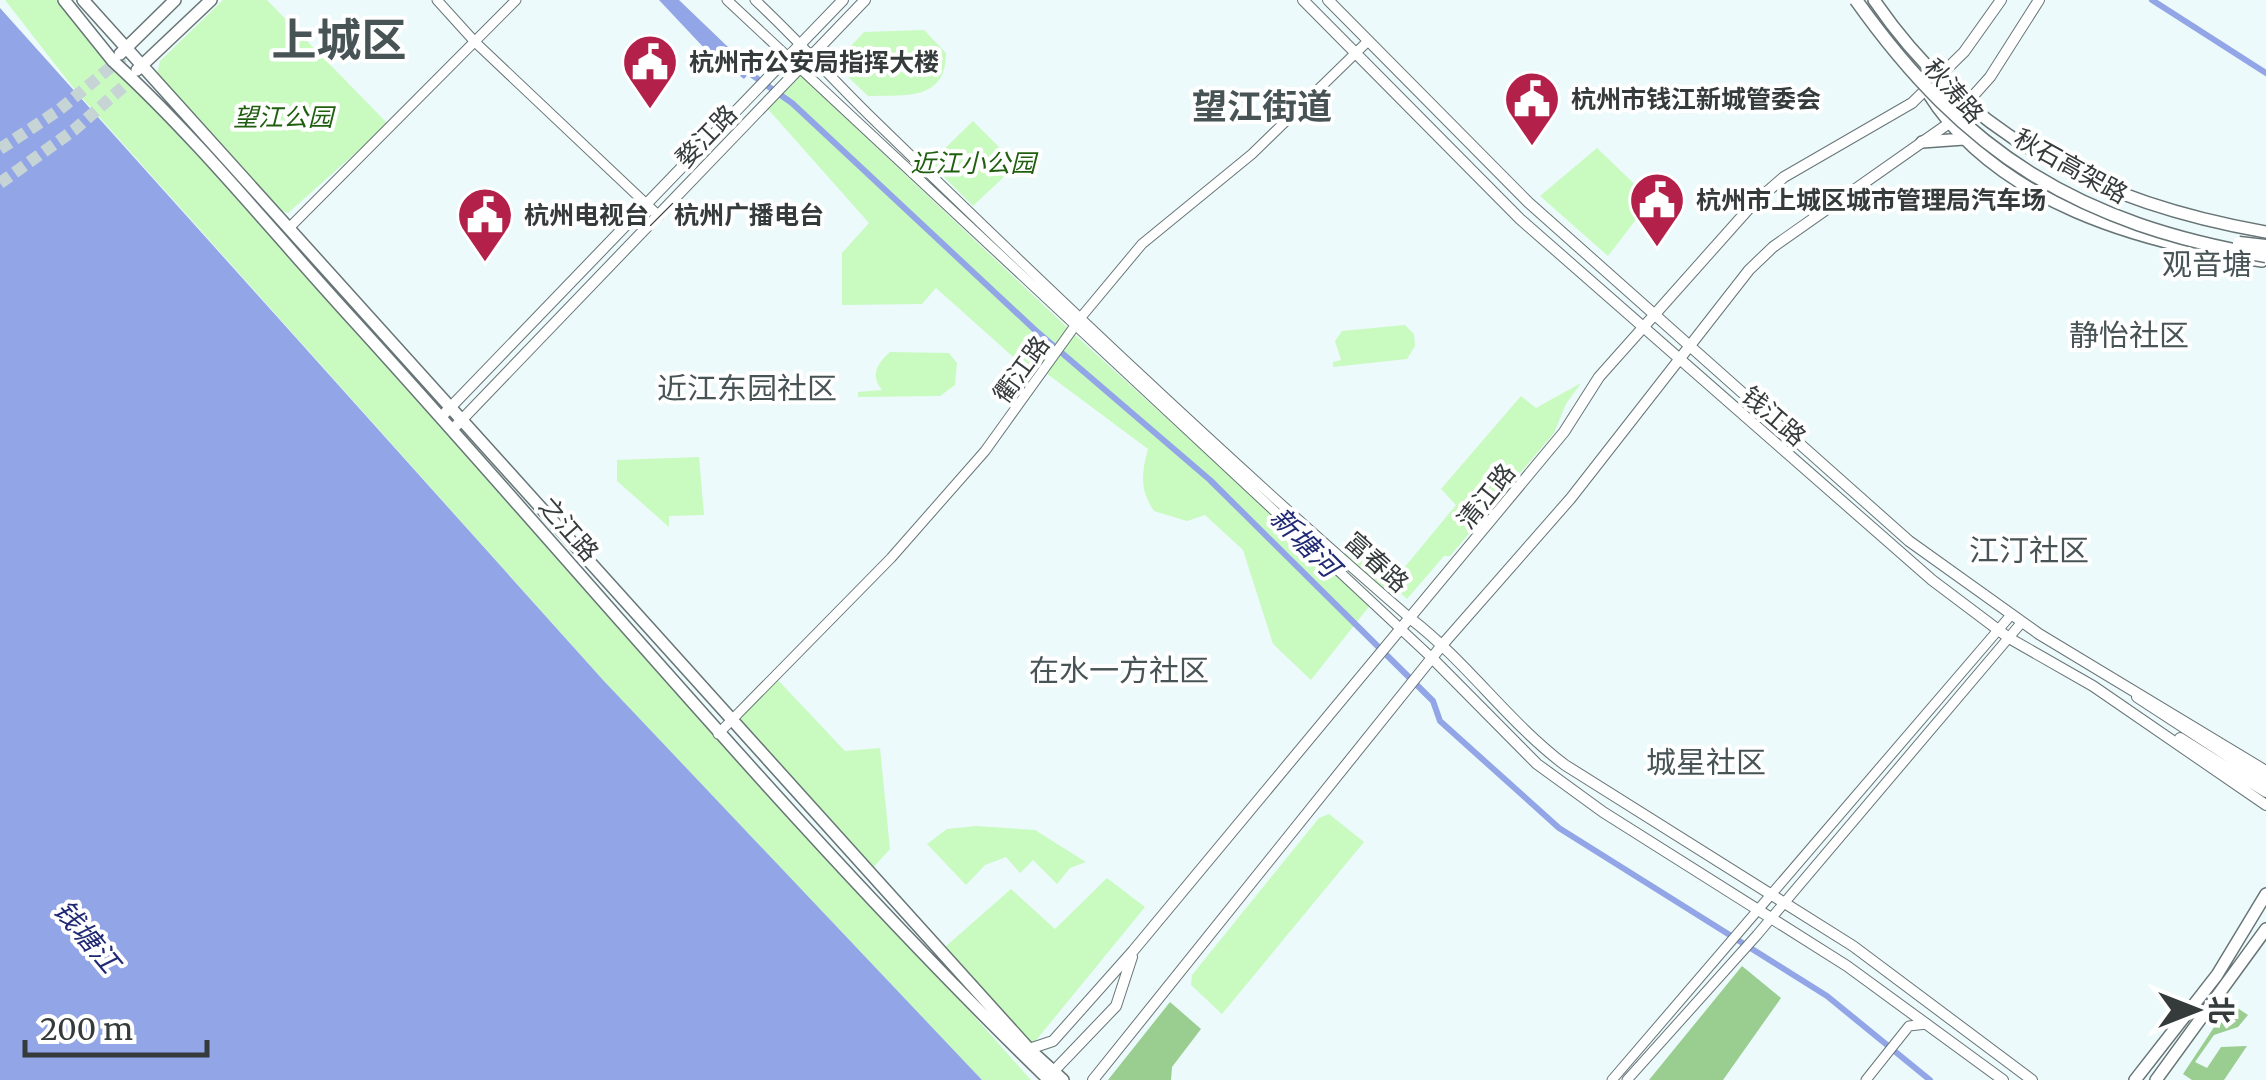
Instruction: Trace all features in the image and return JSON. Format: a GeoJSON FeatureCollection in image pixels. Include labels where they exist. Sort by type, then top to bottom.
{"type":"FeatureCollection","features":[{"type":"Feature","properties":{"kind":"highway","name":"秋石高架路"},"geometry":{"type":"LineString","coordinates":[[1855,0],[1917,81],[2020,169],[2110,217],[2186,242],[2266,259]]}},
{"type":"Feature","properties":{"kind":"highway","name":"秋石高架路"},"geometry":{"type":"LineString","coordinates":[[1866,0],[1923,75],[2020,159],[2128,215],[2197,237],[2266,246]]}},
{"type":"Feature","properties":{"kind":"main road","name":"之江路"},"geometry":{"type":"LineString","coordinates":[[64,0],[114,61],[441,417],[718,734],[856,883],[1053,1078]]}},
{"type":"Feature","properties":{"kind":"main road","name":"之江路"},"geometry":{"type":"LineString","coordinates":[[84,0],[1053,1078]]}},
{"type":"Feature","properties":{"kind":"main road"},"geometry":{"type":"LineString","coordinates":[[114,61],[175,0]]}},
{"type":"Feature","properties":{"kind":"main road"},"geometry":{"type":"LineString","coordinates":[[131,77],[212,0]]}},
{"type":"Feature","properties":{"kind":"main road","name":"婺江路"},"geometry":{"type":"LineString","coordinates":[[441,417],[843,0]]}},
{"type":"Feature","properties":{"kind":"main road","name":"婺江路"},"geometry":{"type":"LineString","coordinates":[[452,430],[865,0]]}},
{"type":"Feature","properties":{"kind":"main road","name":"钱江路"},"geometry":{"type":"LineString","coordinates":[[1303,0],[1520,219],[1932,580],[2009,638],[2094,686],[2266,805]]}},
{"type":"Feature","properties":{"kind":"main road","name":"钱江路"},"geometry":{"type":"LineString","coordinates":[[1328,0],[1528,202],[1909,541],[2016,618],[2266,771]]}},
{"type":"Feature","properties":{"kind":"main road","name":"秋涛路"},"geometry":{"type":"LineString","coordinates":[[1855,0],[1948,124],[2052,201],[2102,222],[2198,251],[2266,259]]}},
{"type":"Feature","properties":{"kind":"main road","name":"秋涛路"},"geometry":{"type":"LineString","coordinates":[[1874,0],[1938,80],[2036,156],[2161,210],[2266,232]]}},
{"type":"Feature","properties":{"kind":"main road","name":"清江路"},"geometry":{"type":"LineString","coordinates":[[1029,1049],[1053,1041],[1133,951],[1564,432],[1599,377],[1640,327],[1656,316],[1724,235],[1784,178],[1875,128],[1938,80],[2001,0]]}},
{"type":"Feature","properties":{"kind":"main road"},"geometry":{"type":"LineString","coordinates":[[1092,1080],[1434,660],[1443,644],[1571,498],[1773,247],[1948,124],[1968,105],[2039,0]]}},
{"type":"Feature","properties":{"kind":"main road"},"geometry":{"type":"LineString","coordinates":[[1922,142],[1964,139]]}},
{"type":"Feature","properties":{"kind":"main road","name":"富春路"},"geometry":{"type":"LineString","coordinates":[[1411,618],[1443,644],[1536,743],[1617,800],[1852,946],[2032,1080]]}},
{"type":"Feature","properties":{"kind":"main road","name":"富春路"},"geometry":{"type":"LineString","coordinates":[[1434,660],[1537,764],[1603,812],[1760,908],[2002,1080]]}},
{"type":"Feature","properties":{"kind":"main road"},"geometry":{"type":"LineString","coordinates":[[2103,673],[2266,781]]}},
{"type":"Feature","properties":{"kind":"main road"},"geometry":{"type":"LineString","coordinates":[[2094,686],[2266,792]]}},
{"type":"Feature","properties":{"kind":"main road"},"geometry":{"type":"LineString","coordinates":[[2135,1080],[2217,976],[2266,894]]}},
{"type":"Feature","properties":{"kind":"main road"},"geometry":{"type":"LineString","coordinates":[[2156,1080],[2266,928]]}},
{"type":"Feature","properties":{"kind":"main road"},"geometry":{"type":"LineString","coordinates":[[1053,1078],[1116,1006],[1133,951]]}},
{"type":"Feature","properties":{"kind":"street"},"geometry":{"type":"LineString","coordinates":[[438,0],[474,42],[658,216]]}},
{"type":"Feature","properties":{"kind":"street"},"geometry":{"type":"LineString","coordinates":[[289,228],[516,0]]}},
{"type":"Feature","properties":{"kind":"street","name":"富春路"},"geometry":{"type":"LineString","coordinates":[[728,0],[1434,660]]}},
{"type":"Feature","properties":{"kind":"street","name":"富春路"},"geometry":{"type":"LineString","coordinates":[[756,0],[801,42],[810,57],[1290,514],[1411,618]]}},
{"type":"Feature","properties":{"kind":"street","name":"衢江路"},"geometry":{"type":"LineString","coordinates":[[718,734],[903,545],[985,451],[1082,316],[1142,244],[1252,154],[1368,42]]}},
{"type":"Feature","properties":{"kind":"street"},"geometry":{"type":"LineString","coordinates":[[1612,1080],[1998,630],[2016,618]]}},
{"type":"Feature","properties":{"kind":"street"},"geometry":{"type":"LineString","coordinates":[[1627,1080],[1739,956],[2009,638],[2016,618]]}},
{"type":"Feature","properties":{"kind":"street"},"geometry":{"type":"LineString","coordinates":[[1904,1008],[1909,1026]]}},
{"type":"Feature","properties":{"kind":"street"},"geometry":{"type":"LineString","coordinates":[[1866,1080],[1909,1026],[1927,1024]]}},
{"type":"Feature","properties":{"kind":"green space"},"geometry":{"type":"Polygon","coordinates":[[[5,0],[57,0],[452,430],[1031,1080],[982,1080],[603,680],[75,90],[5,0]]]}},
{"type":"Feature","properties":{"kind":"green space","name":"望江公园"},"geometry":{"type":"Polygon","coordinates":[[[223,0],[267,0],[388,124],[288,213],[279,210],[157,74],[160,61],[223,0]]]}},
{"type":"Feature","properties":{"kind":"green space"},"geometry":{"type":"Polygon","coordinates":[[[924,30],[946,53],[944,69],[931,87],[909,95],[868,96],[847,76],[845,52],[864,32],[924,30]]]}},
{"type":"Feature","properties":{"kind":"green space"},"geometry":{"type":"Polygon","coordinates":[[[799,74],[1073,333],[1371,604],[1311,680],[1273,644],[1243,550],[1205,515],[1187,521],[1154,511],[1143,481],[1148,449],[1046,373],[1040,381],[936,288],[922,304],[842,305],[842,253],[869,223],[767,108],[799,74]]]}},
{"type":"Feature","properties":{"kind":"green space","name":"近江小公园"},"geometry":{"type":"Polygon","coordinates":[[[973,121],[1001,149],[1007,174],[973,206],[930,163],[973,121]]]}},
{"type":"Feature","properties":{"kind":"green space"},"geometry":{"type":"Polygon","coordinates":[[[1597,148],[1651,200],[1608,256],[1540,196],[1597,148]]]}},
{"type":"Feature","properties":{"kind":"green space"},"geometry":{"type":"Polygon","coordinates":[[[1405,325],[1414,334],[1415,346],[1407,359],[1333,367],[1333,362],[1341,360],[1335,341],[1342,331],[1405,325]]]}},
{"type":"Feature","properties":{"kind":"green space"},"geometry":{"type":"Polygon","coordinates":[[[890,352],[949,353],[957,363],[955,385],[940,396],[858,397],[858,392],[882,390],[876,380],[877,370],[890,352]]]}},
{"type":"Feature","properties":{"kind":"green space"},"geometry":{"type":"Polygon","coordinates":[[[1581,383],[1566,404],[1554,433],[1450,556],[1444,556],[1407,599],[1392,585],[1383,595],[1342,557],[1357,539],[1399,574],[1456,505],[1441,489],[1521,396],[1536,408],[1581,383]]]}},
{"type":"Feature","properties":{"kind":"green space"},"geometry":{"type":"Polygon","coordinates":[[[699,457],[704,515],[669,516],[669,527],[617,481],[617,460],[699,457]]]}},
{"type":"Feature","properties":{"kind":"green space"},"geometry":{"type":"Polygon","coordinates":[[[775,677],[845,751],[880,748],[890,849],[869,872],[734,720],[775,677]]]}},
{"type":"Feature","properties":{"kind":"green space"},"geometry":{"type":"Polygon","coordinates":[[[1329,814],[1364,842],[1222,1014],[1191,985],[1192,975],[1319,818],[1329,814]]]}},
{"type":"Feature","properties":{"kind":"green space"},"geometry":{"type":"Polygon","coordinates":[[[976,826],[1035,830],[1086,862],[1070,868],[1057,884],[1033,860],[1020,873],[1006,857],[985,865],[966,885],[927,844],[947,829],[976,826]]]}},
{"type":"Feature","properties":{"kind":"green space"},"geometry":{"type":"Polygon","coordinates":[[[1107,878],[1145,907],[1033,1044],[945,947],[1011,889],[1055,929],[1107,878]]]}},
{"type":"Feature","properties":{"kind":"green space"},"geometry":{"type":"Polygon","coordinates":[[[1742,966],[1781,998],[1723,1080],[1649,1080],[1742,966]]]}},
{"type":"Feature","properties":{"kind":"green space"},"geometry":{"type":"Polygon","coordinates":[[[1170,1002],[1201,1029],[1172,1067],[1171,1080],[1108,1080],[1170,1002]]]}},
{"type":"Feature","properties":{"kind":"green space"},"geometry":{"type":"Polygon","coordinates":[[[2230,1003],[2248,1015],[2238,1027],[2214,1035],[2195,1062],[2207,1068],[2221,1047],[2247,1046],[2224,1080],[2192,1080],[2183,1074],[2230,1003]]]}},
{"type":"Feature","properties":{"kind":"water"},"geometry":{"type":"Polygon","coordinates":[[[659,0],[679,0],[752,70],[744,79],[706,50],[659,0]]]}},
{"type":"Feature","properties":{"kind":"water","name":"钱塘江"},"geometry":{"type":"Polygon","coordinates":[[[0,8],[603,680],[982,1080],[0,1080],[0,8]]]}},
{"type":"Feature","properties":{"kind":"waterway"},"geometry":{"type":"LineString","coordinates":[[2152,0],[2266,73]]}},
{"type":"Feature","properties":{"kind":"waterway","name":"新塘河"},"geometry":{"type":"LineString","coordinates":[[742,68],[792,103],[1034,329],[1210,480],[1433,701],[1440,721],[1559,828],[1827,996],[1930,1080]]}},
{"type":"Feature","properties":{"kind":"tunnel"},"geometry":{"type":"LineString","coordinates":[[0,149],[59,110],[123,57]]}},
{"type":"Feature","properties":{"kind":"tunnel"},"geometry":{"type":"LineString","coordinates":[[0,183],[74,130],[139,73]]}},
{"type":"Feature","properties":{"kind":"place","name":"杭州市公安局指挥大楼"},"geometry":{"type":"Point","coordinates":[650,111]}},
{"type":"Feature","properties":{"kind":"place","name":"杭州市钱江新城管委会"},"geometry":{"type":"Point","coordinates":[1532,148]}},
{"type":"Feature","properties":{"kind":"place","name":"杭州市上城区城市管理局汽车场"},"geometry":{"type":"Point","coordinates":[1657,249]}},
{"type":"Feature","properties":{"kind":"place","name":"杭州电视台／杭州广播电台"},"geometry":{"type":"Point","coordinates":[485,264]}},
{"type":"Feature","properties":{"kind":"district","name":"上城区"},"geometry":{"type":"Point","coordinates":[339,40]}},
{"type":"Feature","properties":{"kind":"district","name":"望江街道"},"geometry":{"type":"Point","coordinates":[1262,107]}},
{"type":"Feature","properties":{"kind":"district","name":"观音塘"},"geometry":{"type":"Point","coordinates":[2207,265]}},
{"type":"Feature","properties":{"kind":"district","name":"静怡社区"},"geometry":{"type":"Point","coordinates":[2129,336]}},
{"type":"Feature","properties":{"kind":"district","name":"近江东园社区"},"geometry":{"type":"Point","coordinates":[747,389]}},
{"type":"Feature","properties":{"kind":"district","name":"江汀社区"},"geometry":{"type":"Point","coordinates":[2029,551]}},
{"type":"Feature","properties":{"kind":"district","name":"在水一方社区"},"geometry":{"type":"Point","coordinates":[1119,671]}},
{"type":"Feature","properties":{"kind":"district","name":"城星社区"},"geometry":{"type":"Point","coordinates":[1706,763]}}]}
